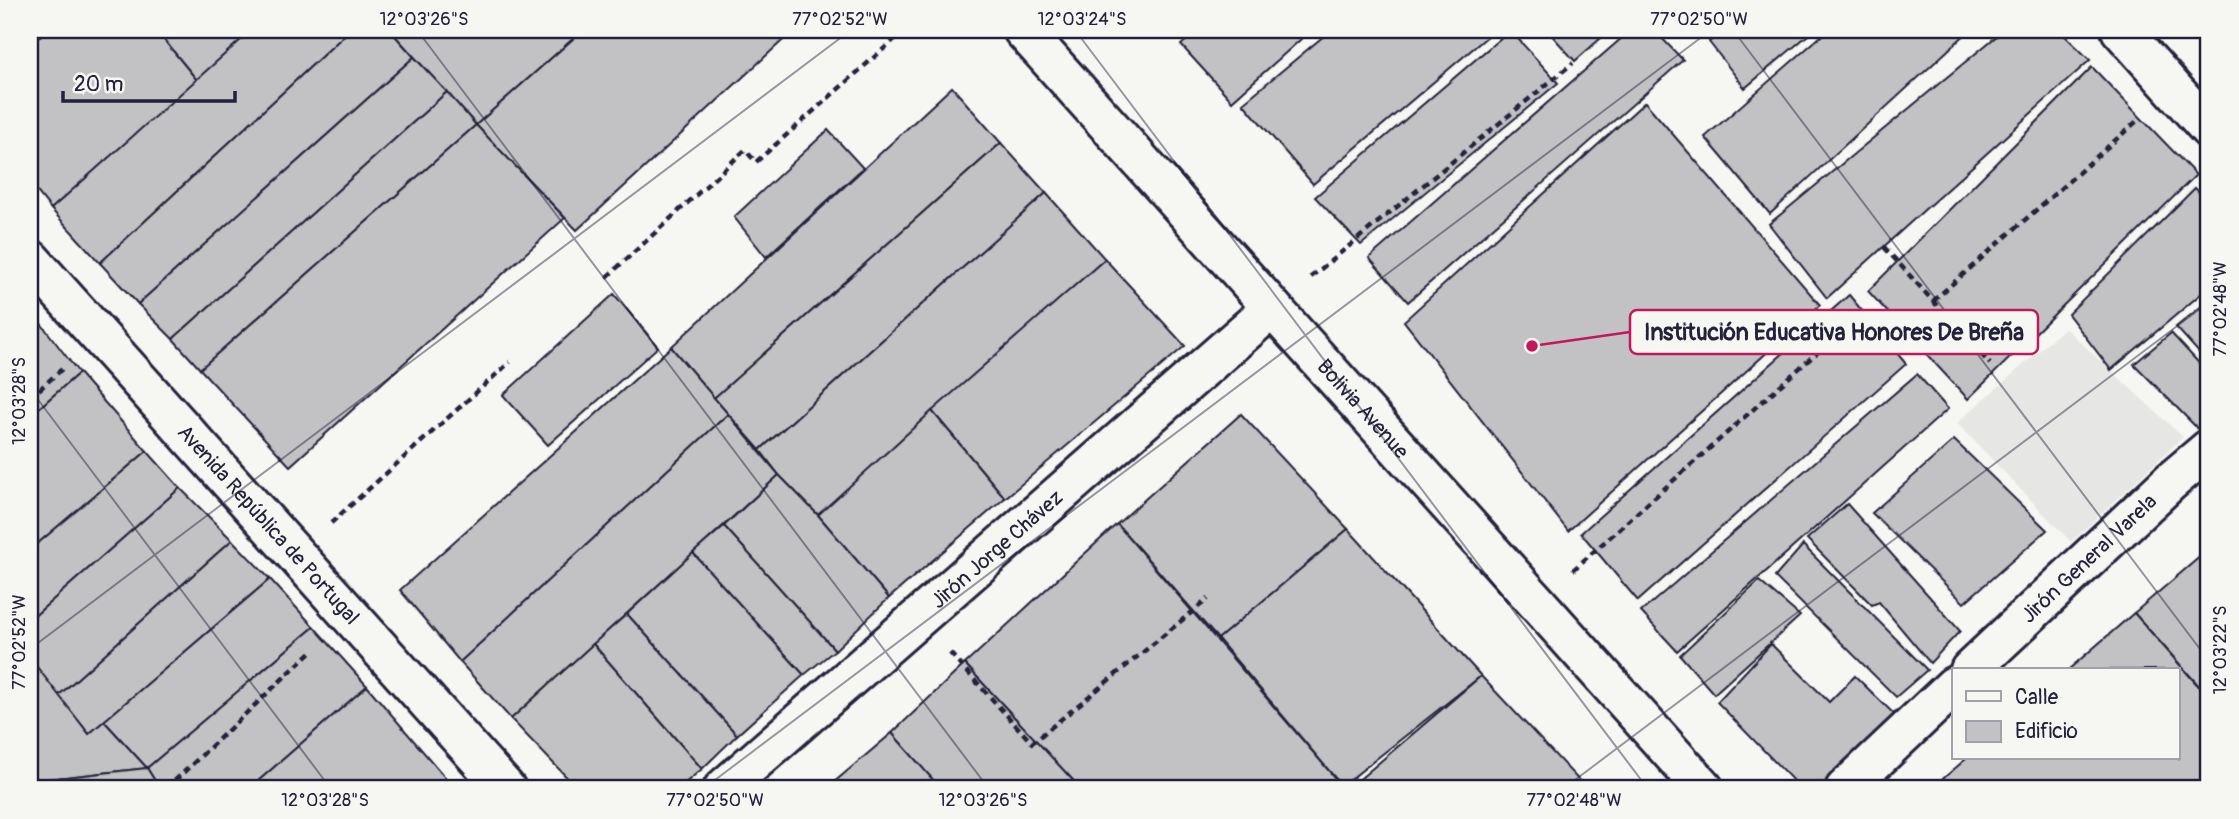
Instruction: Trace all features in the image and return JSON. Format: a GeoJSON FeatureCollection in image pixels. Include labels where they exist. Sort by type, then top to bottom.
{"type":"FeatureCollection","features":[{"type":"Feature","properties":{"kind":"street","name":"Bolivia Avenue"},"geometry":{"type":"LineString","coordinates":[[1023,30],[1704,789]]}},
{"type":"Feature","properties":{"kind":"street"},"geometry":{"type":"LineString","coordinates":[[2121,30],[2209,129]]}},
{"type":"Feature","properties":{"kind":"street","name":"Avenida República de Portugal"},"geometry":{"type":"LineString","coordinates":[[30,259],[506,789]]}},
{"type":"Feature","properties":{"kind":"street","name":"Jirón Jorge Chávez"},"geometry":{"type":"LineString","coordinates":[[723,789],[1272,309]]}},
{"type":"Feature","properties":{"kind":"street","name":"Jirón General Varela"},"geometry":{"type":"LineString","coordinates":[[1972,668],[2170,482],[2209,449]]}},
{"type":"Feature","properties":{"kind":"street"},"geometry":{"type":"LineString","coordinates":[[1844,789],[1952,688]]}},
{"type":"Feature","properties":{"kind":"path"},"geometry":{"type":"LineString","coordinates":[[607,277],[745,150],[756,162],[905,30]]}},
{"type":"Feature","properties":{"kind":"path"},"geometry":{"type":"LineString","coordinates":[[1272,309],[1573,63]]}},
{"type":"Feature","properties":{"kind":"path"},"geometry":{"type":"LineString","coordinates":[[1933,301],[2174,89]]}},
{"type":"Feature","properties":{"kind":"path"},"geometry":{"type":"LineString","coordinates":[[1884,247],[1990,364]]}},
{"type":"Feature","properties":{"kind":"path"},"geometry":{"type":"LineString","coordinates":[[1536,603],[1839,333]]}},
{"type":"Feature","properties":{"kind":"path"},"geometry":{"type":"LineString","coordinates":[[295,555],[510,362]]}},
{"type":"Feature","properties":{"kind":"path"},"geometry":{"type":"LineString","coordinates":[[918,618],[1032,743],[1208,599]]}},
{"type":"Feature","properties":{"kind":"path"},"geometry":{"type":"LineString","coordinates":[[166,789],[351,616]]}},
{"type":"Feature","properties":{"kind":"shaded area"},"geometry":{"type":"Polygon","coordinates":[[[2065,328],[2183,437],[2071,542],[1957,423],[2065,328]]]}},
{"type":"Feature","properties":{"kind":"building"},"geometry":{"type":"Polygon","coordinates":[[[47,30],[156,30],[197,80],[51,209],[30,183],[30,45],[47,30]]]}},
{"type":"Feature","properties":{"kind":"building"},"geometry":{"type":"Polygon","coordinates":[[[156,30],[252,30],[197,80],[156,30]]]}},
{"type":"Feature","properties":{"kind":"building"},"geometry":{"type":"Polygon","coordinates":[[[252,30],[350,30],[100,263],[51,209],[252,30]]]}},
{"type":"Feature","properties":{"kind":"building"},"geometry":{"type":"Polygon","coordinates":[[[350,30],[390,30],[414,57],[138,304],[100,263],[350,30]]]}},
{"type":"Feature","properties":{"kind":"building"},"geometry":{"type":"Polygon","coordinates":[[[390,30],[428,31],[583,30],[476,125],[390,30]]]}},
{"type":"Feature","properties":{"kind":"building"},"geometry":{"type":"Polygon","coordinates":[[[583,30],[794,30],[577,230],[476,125],[583,30]]]}},
{"type":"Feature","properties":{"kind":"building"},"geometry":{"type":"Polygon","coordinates":[[[1198,30],[1311,30],[1232,101],[1181,45],[1198,30]]]}},
{"type":"Feature","properties":{"kind":"building"},"geometry":{"type":"Polygon","coordinates":[[[1331,30],[1495,30],[1313,184],[1243,103],[1331,30]]]}},
{"type":"Feature","properties":{"kind":"building"},"geometry":{"type":"Polygon","coordinates":[[[1510,30],[1558,83],[1361,245],[1315,197],[1510,30]]]}},
{"type":"Feature","properties":{"kind":"building"},"geometry":{"type":"Polygon","coordinates":[[[1547,30],[1610,30],[1575,61],[1547,30]]]}},
{"type":"Feature","properties":{"kind":"building"},"geometry":{"type":"Polygon","coordinates":[[[1631,30],[1654,30],[1683,60],[1408,302],[1369,258],[1631,30]]]}},
{"type":"Feature","properties":{"kind":"building"},"geometry":{"type":"Polygon","coordinates":[[[1723,30],[1814,30],[1745,88],[1709,42],[1723,30]]]}},
{"type":"Feature","properties":{"kind":"building"},"geometry":{"type":"Polygon","coordinates":[[[1828,30],[1970,30],[1770,214],[1705,137],[1828,30]]]}},
{"type":"Feature","properties":{"kind":"building"},"geometry":{"type":"Polygon","coordinates":[[[2004,30],[2059,30],[2090,60],[1827,298],[1769,224],[2004,30]]]}},
{"type":"Feature","properties":{"kind":"building"},"geometry":{"type":"Polygon","coordinates":[[[414,57],[447,92],[173,339],[138,304],[414,57]]]}},
{"type":"Feature","properties":{"kind":"building"},"geometry":{"type":"Polygon","coordinates":[[[2092,67],[2196,175],[1968,399],[1868,291],[2092,67]]]}},
{"type":"Feature","properties":{"kind":"building"},"geometry":{"type":"Polygon","coordinates":[[[952,87],[1001,143],[714,398],[671,347],[952,87]]]}},
{"type":"Feature","properties":{"kind":"building"},"geometry":{"type":"Polygon","coordinates":[[[447,92],[476,125],[200,369],[173,339],[447,92]]]}},
{"type":"Feature","properties":{"kind":"building"},"geometry":{"type":"Polygon","coordinates":[[[1645,102],[1820,305],[1568,531],[1404,321],[1645,102]]]}},
{"type":"Feature","properties":{"kind":"building"},"geometry":{"type":"Polygon","coordinates":[[[476,125],[565,218],[290,466],[200,369],[476,125]]]}},
{"type":"Feature","properties":{"kind":"building"},"geometry":{"type":"Polygon","coordinates":[[[828,130],[863,168],[766,257],[734,217],[828,130]]]}},
{"type":"Feature","properties":{"kind":"building"},"geometry":{"type":"Polygon","coordinates":[[[1001,143],[1046,193],[760,450],[714,398],[1001,143]]]}},
{"type":"Feature","properties":{"kind":"building"},"geometry":{"type":"Polygon","coordinates":[[[2195,188],[2209,202],[2209,287],[2111,370],[2068,314],[2195,188]]]}},
{"type":"Feature","properties":{"kind":"building"},"geometry":{"type":"Polygon","coordinates":[[[1046,193],[1105,259],[818,515],[779,475],[760,450],[1046,193]]]}},
{"type":"Feature","properties":{"kind":"building"},"geometry":{"type":"Polygon","coordinates":[[[1105,259],[1185,346],[1005,498],[932,411],[1105,259]]]}},
{"type":"Feature","properties":{"kind":"building"},"geometry":{"type":"Polygon","coordinates":[[[614,294],[658,347],[548,445],[503,395],[614,294]]]}},
{"type":"Feature","properties":{"kind":"building"},"geometry":{"type":"Polygon","coordinates":[[[1849,295],[1906,364],[1638,601],[1581,533],[1849,295]]]}},
{"type":"Feature","properties":{"kind":"building"},"geometry":{"type":"Polygon","coordinates":[[[2209,300],[2209,364],[2176,327],[2209,300]]]}},
{"type":"Feature","properties":{"kind":"building"},"geometry":{"type":"Polygon","coordinates":[[[33,313],[79,373],[30,416],[30,316],[33,313]]]}},
{"type":"Feature","properties":{"kind":"building"},"geometry":{"type":"Polygon","coordinates":[[[2171,333],[2209,374],[2209,421],[2199,430],[2134,364],[2171,333]]]}},
{"type":"Feature","properties":{"kind":"building"},"geometry":{"type":"Polygon","coordinates":[[[671,347],[728,414],[460,662],[400,590],[671,347]]]}},
{"type":"Feature","properties":{"kind":"building"},"geometry":{"type":"Polygon","coordinates":[[[79,373],[147,451],[30,550],[30,416],[79,373]]]}},
{"type":"Feature","properties":{"kind":"building"},"geometry":{"type":"Polygon","coordinates":[[[1917,374],[1948,409],[1677,651],[1641,612],[1917,374]]]}},
{"type":"Feature","properties":{"kind":"building"},"geometry":{"type":"Polygon","coordinates":[[[932,411],[1005,498],[889,598],[818,515],[932,411]]]}},
{"type":"Feature","properties":{"kind":"building"},"geometry":{"type":"Polygon","coordinates":[[[728,414],[779,475],[511,719],[460,662],[728,414]]]}},
{"type":"Feature","properties":{"kind":"building"},"geometry":{"type":"Polygon","coordinates":[[[1241,414],[1348,529],[1218,639],[1117,524],[1241,414]]]}},
{"type":"Feature","properties":{"kind":"building"},"geometry":{"type":"Polygon","coordinates":[[[1954,440],[2047,530],[1964,603],[1872,513],[1954,440]]]}},
{"type":"Feature","properties":{"kind":"building"},"geometry":{"type":"Polygon","coordinates":[[[147,451],[180,488],[30,620],[30,550],[147,451]]]}},
{"type":"Feature","properties":{"kind":"building"},"geometry":{"type":"Polygon","coordinates":[[[779,475],[818,515],[889,598],[835,650],[724,526],[779,475]]]}},
{"type":"Feature","properties":{"kind":"building"},"geometry":{"type":"Polygon","coordinates":[[[180,488],[232,540],[58,696],[30,658],[30,620],[180,488]]]}},
{"type":"Feature","properties":{"kind":"building"},"geometry":{"type":"Polygon","coordinates":[[[1847,504],[1960,631],[1930,663],[1879,602],[1872,605],[1807,539],[1847,504]]]}},
{"type":"Feature","properties":{"kind":"building"},"geometry":{"type":"Polygon","coordinates":[[[1117,524],[1342,786],[1339,789],[1081,789],[965,664],[1117,524]]]}},
{"type":"Feature","properties":{"kind":"building"},"geometry":{"type":"Polygon","coordinates":[[[724,526],[835,650],[804,675],[693,553],[724,526]]]}},
{"type":"Feature","properties":{"kind":"building"},"geometry":{"type":"Polygon","coordinates":[[[1348,529],[1481,676],[1342,786],[1218,639],[1348,529]]]}},
{"type":"Feature","properties":{"kind":"building"},"geometry":{"type":"Polygon","coordinates":[[[232,540],[270,579],[89,734],[58,696],[232,540]]]}},
{"type":"Feature","properties":{"kind":"building"},"geometry":{"type":"Polygon","coordinates":[[[1803,545],[1927,670],[1896,697],[1775,577],[1803,545]]]}},
{"type":"Feature","properties":{"kind":"building"},"geometry":{"type":"Polygon","coordinates":[[[2209,549],[2209,697],[2134,613],[2209,549]]]}},
{"type":"Feature","properties":{"kind":"building"},"geometry":{"type":"Polygon","coordinates":[[[693,553],[804,675],[737,735],[627,614],[693,553]]]}},
{"type":"Feature","properties":{"kind":"building"},"geometry":{"type":"Polygon","coordinates":[[[270,579],[314,627],[147,768],[104,721],[270,579]]]}},
{"type":"Feature","properties":{"kind":"building"},"geometry":{"type":"Polygon","coordinates":[[[1759,581],[1800,616],[1714,694],[1680,655],[1759,581]]]}},
{"type":"Feature","properties":{"kind":"building"},"geometry":{"type":"Polygon","coordinates":[[[2134,613],[2209,698],[2209,789],[1931,789],[1965,760],[2180,760],[2180,668],[2070,668],[2134,613]]]}},
{"type":"Feature","properties":{"kind":"building"},"geometry":{"type":"Polygon","coordinates":[[[627,614],[737,735],[702,769],[593,644],[627,614]]]}},
{"type":"Feature","properties":{"kind":"building"},"geometry":{"type":"Polygon","coordinates":[[[314,627],[367,686],[249,789],[160,789],[147,768],[314,627]]]}},
{"type":"Feature","properties":{"kind":"building"},"geometry":{"type":"Polygon","coordinates":[[[593,644],[702,769],[678,789],[578,789],[511,719],[593,644]]]}},
{"type":"Feature","properties":{"kind":"building"},"geometry":{"type":"Polygon","coordinates":[[[1771,644],[1829,702],[1855,676],[1896,716],[1824,789],[1801,789],[1717,702],[1771,644]]]}},
{"type":"Feature","properties":{"kind":"building"},"geometry":{"type":"Polygon","coordinates":[[[30,658],[89,734],[104,721],[147,768],[30,781],[30,658]]]}},
{"type":"Feature","properties":{"kind":"building"},"geometry":{"type":"Polygon","coordinates":[[[965,664],[1081,789],[941,789],[892,733],[965,664]]]}},
{"type":"Feature","properties":{"kind":"building"},"geometry":{"type":"Polygon","coordinates":[[[1481,676],[1587,789],[1348,789],[1481,676]]]}},
{"type":"Feature","properties":{"kind":"building"},"geometry":{"type":"Polygon","coordinates":[[[367,686],[455,789],[249,789],[367,686]]]}},
{"type":"Feature","properties":{"kind":"building"},"geometry":{"type":"Polygon","coordinates":[[[892,733],[941,789],[826,789],[892,733]]]}},
{"type":"Feature","properties":{"kind":"building"},"geometry":{"type":"Polygon","coordinates":[[[147,768],[160,789],[30,789],[30,781],[147,768]]]}},
{"type":"Feature","properties":{"kind":"place","name":"Institución Educativa Honores De Breña"},"geometry":{"type":"Point","coordinates":[1532,346]}}]}
